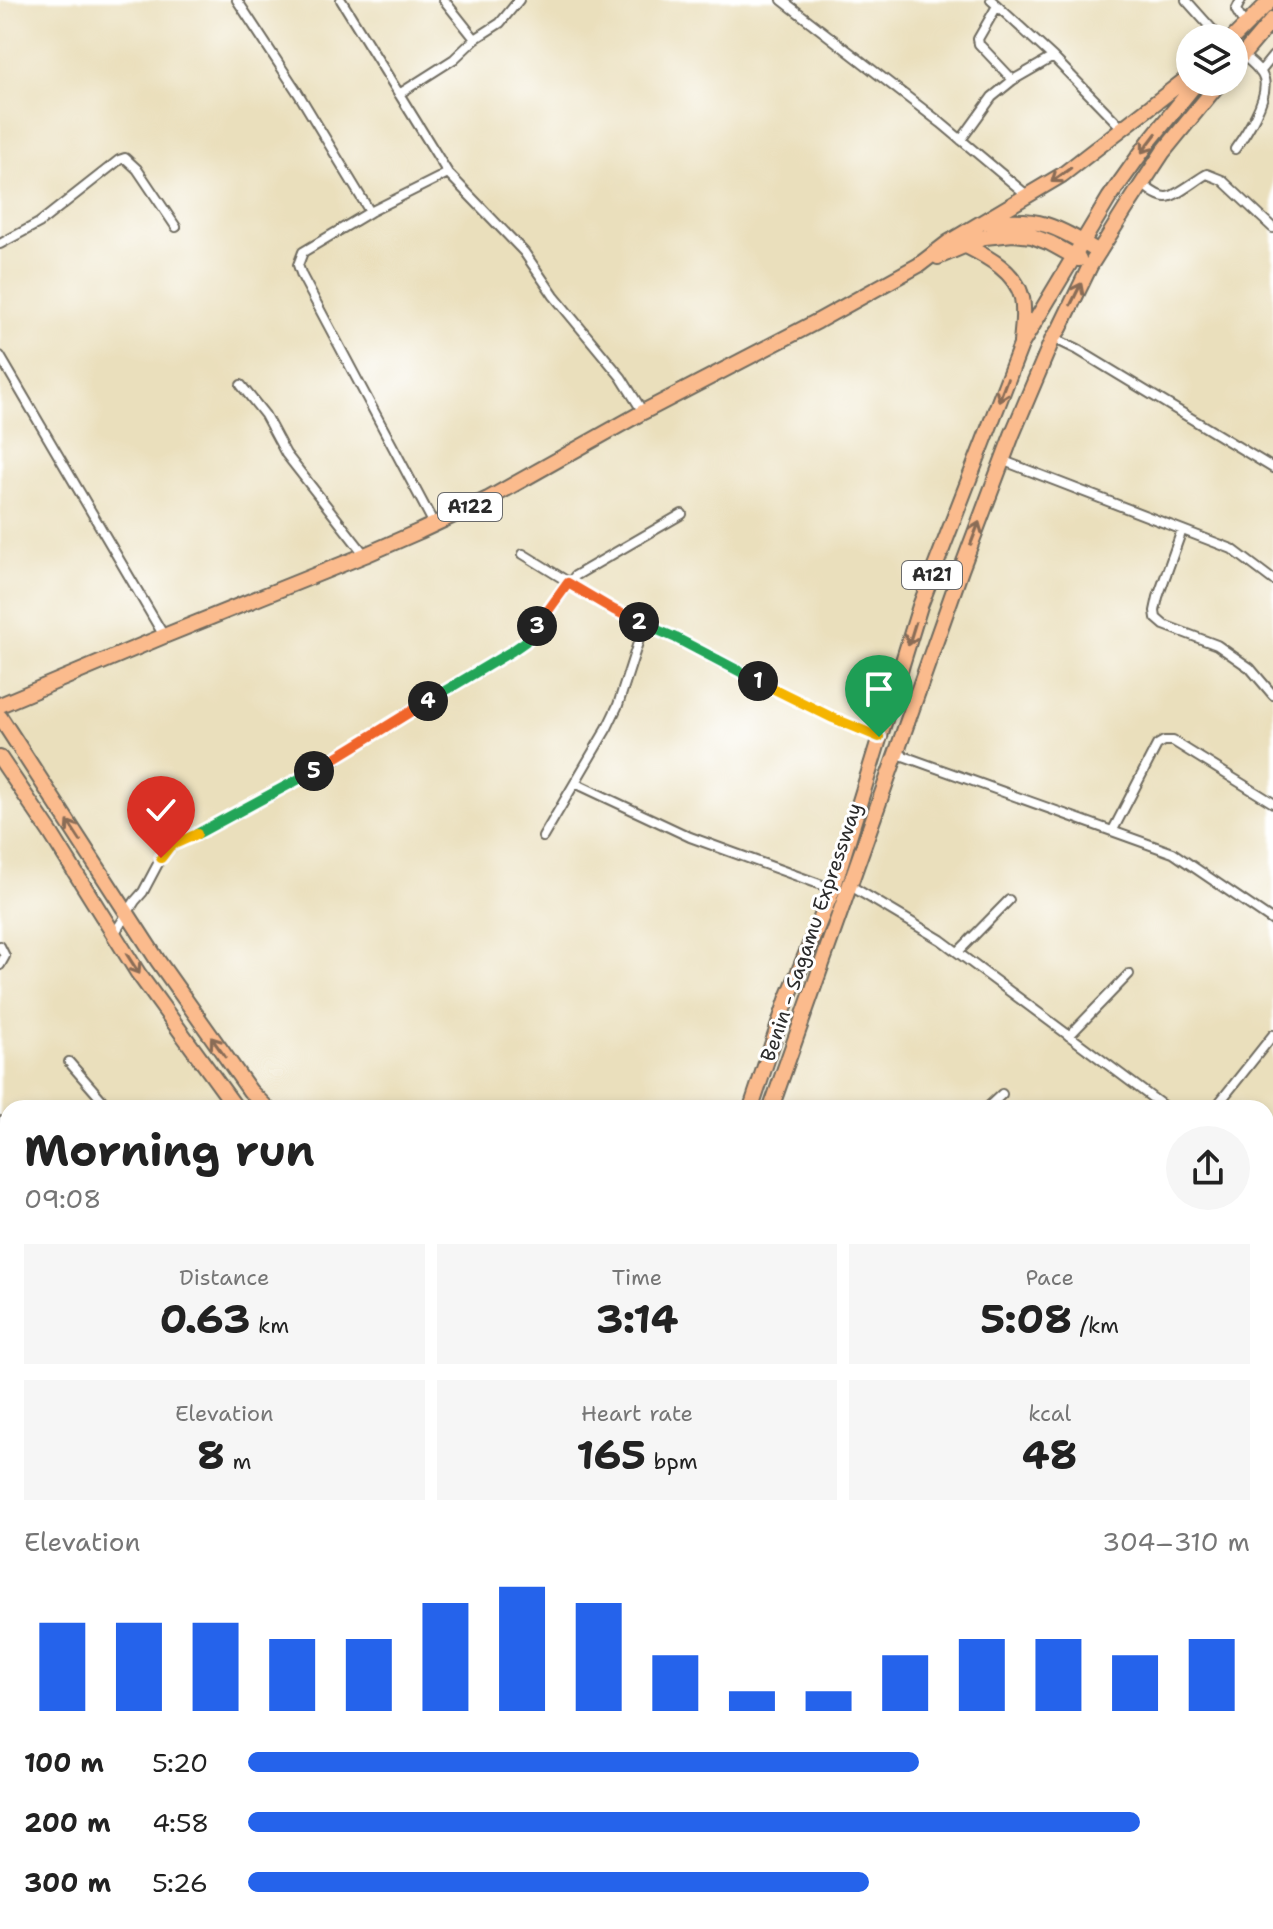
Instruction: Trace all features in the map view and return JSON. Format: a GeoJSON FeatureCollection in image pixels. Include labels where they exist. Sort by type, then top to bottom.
{"type":"FeatureCollection","features":[{"type":"Feature","properties":{"kind":"highway"},"geometry":{"type":"LineString","coordinates":[[1246,24],[1271,0]]}},
{"type":"Feature","properties":{"kind":"highway"},"geometry":{"type":"LineString","coordinates":[[1248,48],[1273,19]]}},
{"type":"Feature","properties":{"kind":"highway"},"geometry":{"type":"LineString","coordinates":[[981,225],[1062,175],[1176,87]]}},
{"type":"Feature","properties":{"kind":"highway","name":"A121"},"geometry":{"type":"LineString","coordinates":[[754,1100],[787,1000],[833,889],[936,563],[1021,345],[1109,198],[1186,96]]}},
{"type":"Feature","properties":{"kind":"highway","name":"Benin - Sagamu Expressway"},"geometry":{"type":"LineString","coordinates":[[774,1100],[961,570],[1053,338],[1090,266],[1142,184],[1163,152],[1209,96]]}},
{"type":"Feature","properties":{"kind":"highway","name":"A122"},"geometry":{"type":"LineString","coordinates":[[919,265],[949,242],[981,225],[1006,221],[1042,223],[1099,252]]}},
{"type":"Feature","properties":{"kind":"highway","name":"A122"},"geometry":{"type":"LineString","coordinates":[[0,705],[365,555],[488,499],[643,412],[919,265],[985,237],[1013,234],[1032,236],[1090,266]]}},
{"type":"Feature","properties":{"kind":"highway"},"geometry":{"type":"LineString","coordinates":[[966,246],[1001,267],[1017,284],[1022,298],[1021,345]]}},
{"type":"Feature","properties":{"kind":"highway"},"geometry":{"type":"LineString","coordinates":[[4,724],[200,1021],[259,1100]]}},
{"type":"Feature","properties":{"kind":"highway"},"geometry":{"type":"LineString","coordinates":[[0,758],[138,973],[230,1100]]}},
{"type":"Feature","properties":{"kind":"street"},"geometry":{"type":"LineString","coordinates":[[237,0],[370,212]]}},
{"type":"Feature","properties":{"kind":"street"},"geometry":{"type":"LineString","coordinates":[[341,0],[448,173],[524,252],[554,296],[621,377],[643,412]]}},
{"type":"Feature","properties":{"kind":"street"},"geometry":{"type":"LineString","coordinates":[[444,0],[475,39]]}},
{"type":"Feature","properties":{"kind":"street"},"geometry":{"type":"LineString","coordinates":[[399,94],[454,59],[475,39],[500,23],[519,0]]}},
{"type":"Feature","properties":{"kind":"street"},"geometry":{"type":"LineString","coordinates":[[782,0],[961,140],[1028,197]]}},
{"type":"Feature","properties":{"kind":"street"},"geometry":{"type":"LineString","coordinates":[[1186,0],[1207,24]]}},
{"type":"Feature","properties":{"kind":"street"},"geometry":{"type":"LineString","coordinates":[[1241,0],[1236,10],[1244,24]]}},
{"type":"Feature","properties":{"kind":"street"},"geometry":{"type":"LineString","coordinates":[[1013,80],[979,44],[978,39],[994,3],[1053,57],[1122,128]]}},
{"type":"Feature","properties":{"kind":"street"},"geometry":{"type":"LineString","coordinates":[[1260,72],[1273,56]]}},
{"type":"Feature","properties":{"kind":"street"},"geometry":{"type":"LineString","coordinates":[[961,140],[992,97],[1013,80],[1053,57]]}},
{"type":"Feature","properties":{"kind":"street"},"geometry":{"type":"LineString","coordinates":[[1235,149],[1252,121],[1265,83],[1260,72],[1248,65]]}},
{"type":"Feature","properties":{"kind":"street"},"geometry":{"type":"LineString","coordinates":[[0,244],[39,223],[125,158],[137,169],[176,227]]}},
{"type":"Feature","properties":{"kind":"street"},"geometry":{"type":"LineString","coordinates":[[434,524],[298,265],[303,252],[370,212],[448,173]]}},
{"type":"Feature","properties":{"kind":"street"},"geometry":{"type":"LineString","coordinates":[[1142,184],[1165,197],[1207,174],[1214,175],[1273,228]]}},
{"type":"Feature","properties":{"kind":"street"},"geometry":{"type":"LineString","coordinates":[[1053,338],[1273,468]]}},
{"type":"Feature","properties":{"kind":"street"},"geometry":{"type":"LineString","coordinates":[[0,356],[164,636]]}},
{"type":"Feature","properties":{"kind":"street"},"geometry":{"type":"LineString","coordinates":[[241,385],[265,415],[286,454],[365,555]]}},
{"type":"Feature","properties":{"kind":"street"},"geometry":{"type":"LineString","coordinates":[[1004,461],[1232,549],[1273,580]]}},
{"type":"Feature","properties":{"kind":"street"},"geometry":{"type":"LineString","coordinates":[[114,934],[170,846],[331,762],[512,651],[525,642],[575,576],[682,514]]}},
{"type":"Feature","properties":{"kind":"street"},"geometry":{"type":"LineString","coordinates":[[1182,530],[1158,597],[1156,618],[1164,625],[1217,645],[1250,668],[1273,695]]}},
{"type":"Feature","properties":{"kind":"street"},"geometry":{"type":"LineString","coordinates":[[523,554],[614,610],[833,718],[879,737]]}},
{"type":"Feature","properties":{"kind":"street"},"geometry":{"type":"LineString","coordinates":[[543,837],[613,717],[644,624]]}},
{"type":"Feature","properties":{"kind":"street"},"geometry":{"type":"LineString","coordinates":[[1113,830],[1157,745],[1164,741],[1173,741],[1273,803]]}},
{"type":"Feature","properties":{"kind":"street"},"geometry":{"type":"LineString","coordinates":[[895,753],[1173,853],[1273,921]]}},
{"type":"Feature","properties":{"kind":"street"},"geometry":{"type":"LineString","coordinates":[[575,783],[690,837],[833,889]]}},
{"type":"Feature","properties":{"kind":"street"},"geometry":{"type":"LineString","coordinates":[[848,885],[958,952],[1155,1100]]}},
{"type":"Feature","properties":{"kind":"street"},"geometry":{"type":"LineString","coordinates":[[958,952],[1009,900]]}},
{"type":"Feature","properties":{"kind":"street"},"geometry":{"type":"LineString","coordinates":[[0,946],[5,956],[0,965]]}},
{"type":"Feature","properties":{"kind":"street"},"geometry":{"type":"LineString","coordinates":[[1069,1036],[1129,974]]}},
{"type":"Feature","properties":{"kind":"street"},"geometry":{"type":"LineString","coordinates":[[1221,1100],[1273,1035]]}},
{"type":"Feature","properties":{"kind":"street"},"geometry":{"type":"LineString","coordinates":[[69,1062],[102,1100]]}},
{"type":"Feature","properties":{"kind":"street"},"geometry":{"type":"LineString","coordinates":[[996,1100],[1002,1094]]}},
{"type":"Feature","properties":{"kind":"route"},"geometry":{"type":"LineString","coordinates":[[161,858],[170,846],[331,762],[512,651],[525,642],[568,583],[614,610],[833,718],[879,737]]}}]}
